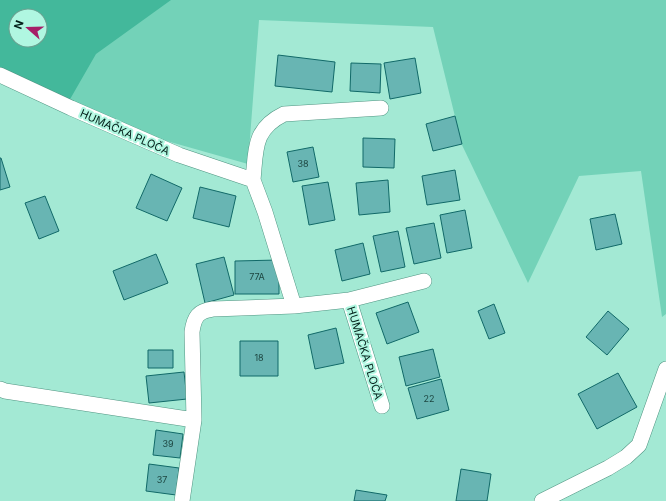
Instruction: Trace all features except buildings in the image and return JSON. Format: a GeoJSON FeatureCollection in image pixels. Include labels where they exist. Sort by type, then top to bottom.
{"type":"FeatureCollection","features":[{"type":"Feature","properties":{"kind":"street","name":"HUMAČKA PLOČA"},"geometry":{"type":"LineString","coordinates":[[0,75],[179,155],[253,180]]}},
{"type":"Feature","properties":{"kind":"street"},"geometry":{"type":"LineString","coordinates":[[294,306],[265,212],[253,180],[257,142],[262,131],[268,124],[275,118],[284,114],[381,108]]}},
{"type":"Feature","properties":{"kind":"street","name":"HUMAČKA PLOČA"},"geometry":{"type":"LineString","coordinates":[[182,501],[194,420],[192,332],[193,323],[198,315],[204,310],[213,309],[294,306],[349,300],[424,281]]}},
{"type":"Feature","properties":{"kind":"street","name":"HUMAČKA PLOČA"},"geometry":{"type":"LineString","coordinates":[[349,300],[382,406]]}},
{"type":"Feature","properties":{"kind":"street"},"geometry":{"type":"LineString","coordinates":[[542,501],[608,468],[626,457],[639,445],[665,378]]}},
{"type":"Feature","properties":{"kind":"street"},"geometry":{"type":"LineString","coordinates":[[0,389],[194,420]]}},
{"type":"Feature","properties":{"kind":"green space"},"geometry":{"type":"Polygon","coordinates":[[[0,0],[666,0],[666,314],[662,317],[641,171],[579,176],[528,283],[462,145],[433,27],[259,20],[248,164],[142,134],[0,71],[0,0]]]}},
{"type":"Feature","properties":{"kind":"green space"},"geometry":{"type":"Polygon","coordinates":[[[0,0],[171,0],[96,54],[69,101],[0,71],[0,0]]]}}]}
